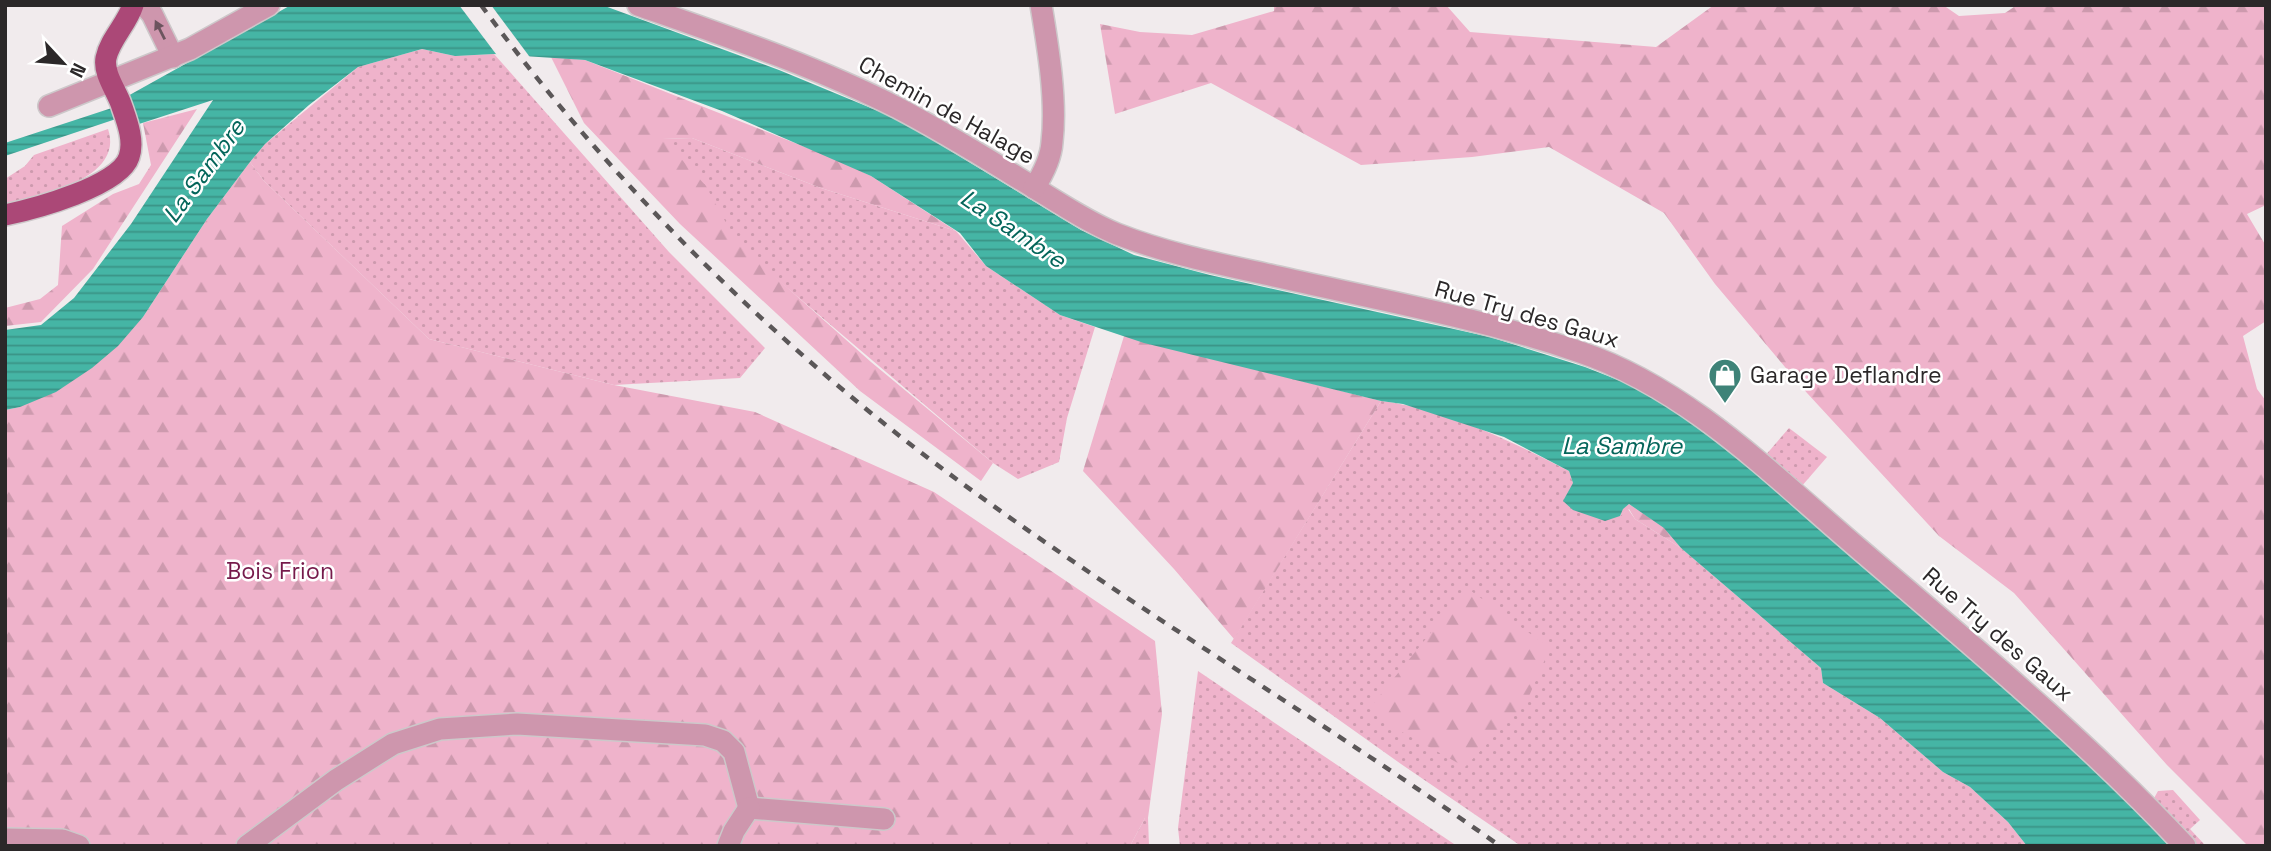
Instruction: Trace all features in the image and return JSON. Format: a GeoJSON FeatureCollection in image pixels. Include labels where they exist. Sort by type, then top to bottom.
{"type":"FeatureCollection","features":[{"type":"Feature","properties":{"kind":"main road"},"geometry":{"type":"LineString","coordinates":[[5,215],[29,211],[74,195],[102,182],[121,169],[129,159],[131,147],[123,111],[105,60],[133,5]]}},
{"type":"Feature","properties":{"kind":"street"},"geometry":{"type":"LineString","coordinates":[[144,5],[152,14],[173,57]]}},
{"type":"Feature","properties":{"kind":"street"},"geometry":{"type":"LineString","coordinates":[[49,106],[173,57],[269,5]]}},
{"type":"Feature","properties":{"kind":"street","name":"Chemin de Halage"},"geometry":{"type":"LineString","coordinates":[[638,5],[743,42],[862,91],[922,122],[1034,188]]}},
{"type":"Feature","properties":{"kind":"street"},"geometry":{"type":"LineString","coordinates":[[1034,188],[1044,172],[1052,144],[1052,99],[1041,5]]}},
{"type":"Feature","properties":{"kind":"street","name":"Rue Try des Gaux"},"geometry":{"type":"LineString","coordinates":[[1034,188],[1110,231],[1165,252],[1503,329],[1582,353],[1622,369],[1658,388],[1714,426],[1930,610],[2074,736],[2137,795],[2185,846]]}},
{"type":"Feature","properties":{"kind":"street"},"geometry":{"type":"LineString","coordinates":[[247,846],[336,780],[393,744],[440,729],[517,724],[705,735],[723,741],[734,752],[749,808],[728,846]]}},
{"type":"Feature","properties":{"kind":"street"},"geometry":{"type":"LineString","coordinates":[[749,808],[884,820]]}},
{"type":"Feature","properties":{"kind":"street"},"geometry":{"type":"LineString","coordinates":[[5,839],[62,840],[79,846]]}},
{"type":"Feature","properties":{"kind":"green space"},"geometry":{"type":"Polygon","coordinates":[[[1274,5],[1446,5],[1470,32],[1656,47],[1714,5],[1943,5],[1959,16],[2005,13],[2017,5],[2266,5],[2266,205],[2247,214],[2266,246],[2266,321],[2243,336],[2257,389],[2266,401],[2266,846],[2248,846],[2167,765],[2014,593],[1939,536],[1807,393],[1715,284],[1664,213],[1549,147],[1472,157],[1361,165],[1211,83],[1115,114],[1100,24],[1140,32],[1192,35],[1274,11],[1274,5]]]}},
{"type":"Feature","properties":{"kind":"green space"},"geometry":{"type":"Polygon","coordinates":[[[422,49],[455,56],[494,54],[669,252],[765,348],[740,378],[614,385],[429,339],[264,181],[250,162],[265,144],[358,67],[422,49]]]}},
{"type":"Feature","properties":{"kind":"green space"},"geometry":{"type":"Polygon","coordinates":[[[551,57],[585,60],[838,160],[871,176],[956,231],[821,188],[692,138],[663,139],[706,186],[737,243],[871,362],[993,463],[981,481],[860,391],[680,224],[584,123],[551,57]]]}},
{"type":"Feature","properties":{"kind":"green space"},"geometry":{"type":"Polygon","coordinates":[[[197,109],[93,269],[41,322],[5,326],[5,308],[40,299],[58,285],[62,226],[113,194],[139,184],[151,165],[143,123],[197,109]]]}},
{"type":"Feature","properties":{"kind":"green space"},"geometry":{"type":"Polygon","coordinates":[[[108,129],[110,146],[104,161],[92,173],[57,190],[5,205],[5,179],[25,166],[34,155],[108,129]]]}},
{"type":"Feature","properties":{"kind":"green space"},"geometry":{"type":"Polygon","coordinates":[[[692,138],[821,188],[956,231],[986,266],[1060,315],[1095,327],[1067,418],[1059,462],[1018,479],[993,463],[739,247],[662,139],[692,138]]]}},
{"type":"Feature","properties":{"kind":"green space","name":"Bois Frion"},"geometry":{"type":"Polygon","coordinates":[[[250,162],[264,181],[429,339],[614,385],[755,412],[934,492],[1155,641],[1162,714],[1148,818],[1145,818],[1130,846],[5,846],[5,410],[20,407],[143,317],[207,219],[250,162]]]}},
{"type":"Feature","properties":{"kind":"green space"},"geometry":{"type":"Polygon","coordinates":[[[1124,336],[1381,401],[1234,639],[1174,569],[1083,471],[1124,336]]]}},
{"type":"Feature","properties":{"kind":"green space"},"geometry":{"type":"Polygon","coordinates":[[[1381,401],[1429,411],[1501,438],[1569,471],[1573,483],[1620,516],[1628,509],[1635,519],[1681,548],[1821,668],[1823,683],[1880,718],[1943,772],[1970,787],[2008,822],[2027,846],[1521,846],[1401,764],[1231,643],[1381,401]]]}},
{"type":"Feature","properties":{"kind":"green space"},"geometry":{"type":"Polygon","coordinates":[[[1789,428],[1827,457],[1801,487],[1764,457],[1789,428]]]}},
{"type":"Feature","properties":{"kind":"green space"},"geometry":{"type":"Polygon","coordinates":[[[1629,504],[1665,528],[1681,548],[1635,519],[1629,509],[1620,516],[1622,509],[1629,504]]]}},
{"type":"Feature","properties":{"kind":"green space"},"geometry":{"type":"Polygon","coordinates":[[[1467,588],[1550,648],[1526,703],[1465,767],[1393,727],[1373,704],[1467,588]]]}},
{"type":"Feature","properties":{"kind":"green space"},"geometry":{"type":"Polygon","coordinates":[[[1198,671],[1457,846],[1180,846],[1178,828],[1198,671]]]}},
{"type":"Feature","properties":{"kind":"green space"},"geometry":{"type":"Polygon","coordinates":[[[2173,790],[2200,820],[2190,829],[2204,844],[2195,846],[2153,800],[2158,791],[2173,790]]]}},
{"type":"Feature","properties":{"kind":"green space"},"geometry":{"type":"Polygon","coordinates":[[[1145,818],[1148,818],[1149,846],[1130,846],[1145,818]]]}},
{"type":"Feature","properties":{"kind":"water","name":"La Sambre"},"geometry":{"type":"Polygon","coordinates":[[[291,5],[602,5],[779,70],[900,120],[1081,230],[1134,255],[1210,275],[1490,337],[1585,367],[1636,387],[1707,432],[1993,677],[2113,785],[2169,846],[2027,846],[2008,822],[1970,787],[1943,772],[1880,718],[1823,683],[1821,668],[1681,548],[1664,528],[1629,504],[1620,516],[1605,521],[1573,510],[1563,501],[1573,483],[1569,471],[1504,437],[1403,404],[1381,401],[1144,343],[1060,315],[986,266],[960,233],[871,176],[722,111],[585,60],[494,54],[455,56],[422,49],[358,67],[265,144],[207,219],[143,317],[118,346],[92,368],[56,392],[20,407],[5,410],[5,330],[41,325],[74,298],[131,224],[213,100],[139,124],[134,113],[5,156],[5,143],[127,103],[126,97],[291,5]]]}},
{"type":"Feature","properties":{"kind":"pier"},"geometry":{"type":"Polygon","coordinates":[[[459,5],[491,5],[532,60],[499,58],[459,5]]]}},
{"type":"Feature","properties":{"kind":"railway"},"geometry":{"type":"LineString","coordinates":[[481,5],[533,73],[644,202],[765,322],[829,378],[895,432],[1029,531],[1500,846]]}},
{"type":"Feature","properties":{"kind":"place","name":"Garage Deflandre"},"geometry":{"type":"Point","coordinates":[1725,405]}}]}
